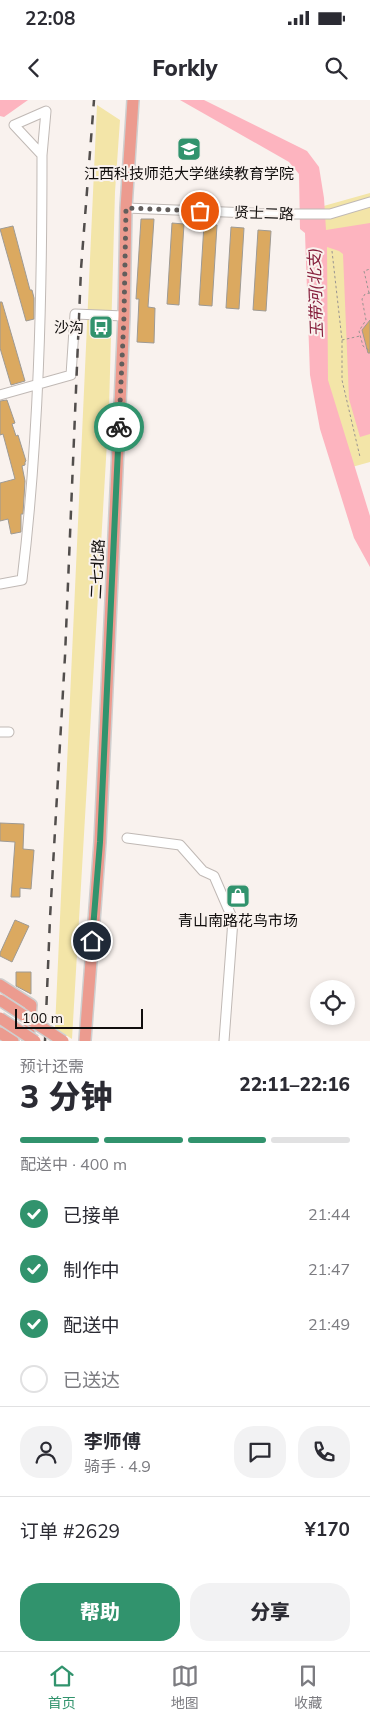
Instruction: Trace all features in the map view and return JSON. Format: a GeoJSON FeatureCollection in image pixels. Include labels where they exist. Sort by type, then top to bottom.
{"type":"FeatureCollection","features":[{"type":"Feature","properties":{"kind":"main road","name":"二七北路"},"geometry":{"type":"LineString","coordinates":[[86,1041],[100,842],[132,100]]}},
{"type":"Feature","properties":{"kind":"main road"},"geometry":{"type":"LineString","coordinates":[[0,985],[31,1005],[28,1041]]}},
{"type":"Feature","properties":{"kind":"main road"},"geometry":{"type":"LineString","coordinates":[[0,1000],[63,1041]]}},
{"type":"Feature","properties":{"kind":"main road"},"geometry":{"type":"LineString","coordinates":[[0,1018],[35,1041]]}},
{"type":"Feature","properties":{"kind":"main road"},"geometry":{"type":"LineString","coordinates":[[0,1033],[13,1041]]}},
{"type":"Feature","properties":{"kind":"street"},"geometry":{"type":"LineString","coordinates":[[0,584],[22,580],[32,503],[36,384],[42,292],[42,155],[46,112],[14,125],[42,155]]}},
{"type":"Feature","properties":{"kind":"street","name":"贤士二路"},"geometry":{"type":"LineString","coordinates":[[126,208],[275,214],[330,214],[370,202]]}},
{"type":"Feature","properties":{"kind":"street"},"geometry":{"type":"LineString","coordinates":[[0,395],[71,375],[75,314],[124,316]]}},
{"type":"Feature","properties":{"kind":"street"},"geometry":{"type":"LineString","coordinates":[[127,838],[180,845],[203,871],[214,876],[233,920],[224,1041]]}},
{"type":"Feature","properties":{"kind":"path"},"geometry":{"type":"LineString","coordinates":[[332,251],[342,340],[342,380],[360,458]]}},
{"type":"Feature","properties":{"kind":"path"},"geometry":{"type":"LineString","coordinates":[[370,269],[364,271],[370,293],[364,294],[362,299],[366,320],[359,331],[363,346],[370,351]]}},
{"type":"Feature","properties":{"kind":"path"},"geometry":{"type":"LineString","coordinates":[[342,340],[360,336]]}},
{"type":"Feature","properties":{"kind":"shaded area"},"geometry":{"type":"Polygon","coordinates":[[[97,105],[120,120],[115,192],[109,408],[72,1039],[55,1028],[97,105]]]}},
{"type":"Feature","properties":{"kind":"shaded area"},"geometry":{"type":"Polygon","coordinates":[[[370,193],[370,462],[352,467],[326,380],[320,207],[370,193]]]}},
{"type":"Feature","properties":{"kind":"water"},"geometry":{"type":"Polygon","coordinates":[[[0,100],[28,100],[4,117],[0,116],[0,100]]]}},
{"type":"Feature","properties":{"kind":"water","name":"玉带河(北支)"},"geometry":{"type":"Polygon","coordinates":[[[180,100],[204,100],[307,151],[319,167],[324,198],[326,230],[370,223],[370,434],[360,437],[349,399],[343,254],[327,247],[328,380],[370,516],[370,567],[354,538],[320,429],[310,375],[305,233],[300,229],[299,174],[289,162],[180,100]]]}},
{"type":"Feature","properties":{"kind":"building"},"geometry":{"type":"Polygon","coordinates":[[[141,219],[154,219],[148,307],[155,308],[154,343],[137,342],[139,299],[136,299],[141,219]]]}},
{"type":"Feature","properties":{"kind":"building"},"geometry":{"type":"Polygon","coordinates":[[[172,223],[184,224],[179,305],[167,304],[172,223]]]}},
{"type":"Feature","properties":{"kind":"building"},"geometry":{"type":"Polygon","coordinates":[[[204,224],[217,225],[212,306],[199,305],[204,224]]]}},
{"type":"Feature","properties":{"kind":"building"},"geometry":{"type":"Polygon","coordinates":[[[13,226],[30,290],[32,290],[34,298],[34,319],[26,321],[0,229],[13,226]]]}},
{"type":"Feature","properties":{"kind":"building"},"geometry":{"type":"Polygon","coordinates":[[[231,227],[244,228],[239,309],[226,308],[231,227]]]}},
{"type":"Feature","properties":{"kind":"building"},"geometry":{"type":"Polygon","coordinates":[[[258,230],[271,231],[266,311],[253,310],[258,230]]]}},
{"type":"Feature","properties":{"kind":"building"},"geometry":{"type":"Polygon","coordinates":[[[0,302],[2,302],[25,381],[11,385],[0,348],[0,302]]]}},
{"type":"Feature","properties":{"kind":"building"},"geometry":{"type":"Polygon","coordinates":[[[370,320],[370,353],[368,353],[362,330],[370,320]]]}},
{"type":"Feature","properties":{"kind":"building"},"geometry":{"type":"Polygon","coordinates":[[[7,400],[15,423],[12,424],[16,436],[18,435],[26,461],[25,465],[22,466],[25,481],[21,532],[11,534],[8,519],[0,521],[0,483],[15,479],[3,434],[0,435],[0,401],[7,400]]]}},
{"type":"Feature","properties":{"kind":"building"},"geometry":{"type":"Polygon","coordinates":[[[0,823],[24,824],[23,849],[34,850],[31,889],[20,888],[20,897],[11,897],[15,842],[0,841],[0,823]]]}},
{"type":"Feature","properties":{"kind":"building"},"geometry":{"type":"Polygon","coordinates":[[[15,920],[29,926],[12,962],[0,956],[0,953],[15,920]]]}},
{"type":"Feature","properties":{"kind":"building"},"geometry":{"type":"Polygon","coordinates":[[[16,972],[31,972],[31,994],[16,986],[16,972]]]}},
{"type":"Feature","properties":{"kind":"railway"},"geometry":{"type":"LineString","coordinates":[[45,1041],[65,656],[81,269],[94,100]]}},
{"type":"Feature","properties":{"kind":"way so far"},"geometry":{"type":"LineString","coordinates":[[119,427],[126,208],[200,211]]}},
{"type":"Feature","properties":{"kind":"place","name":"江西科技师范大学继续教育学院"},"geometry":{"type":"Point","coordinates":[189,149]}},
{"type":"Feature","properties":{"kind":"place","name":"沙沟"},"geometry":{"type":"Point","coordinates":[101,327]}},
{"type":"Feature","properties":{"kind":"place","name":"青山南路花鸟市场"},"geometry":{"type":"Point","coordinates":[238,896]}},
{"type":"Feature","properties":{"kind":"route"},"geometry":{"type":"LineString","coordinates":[[92,941],[100,842],[119,427]]}}]}
